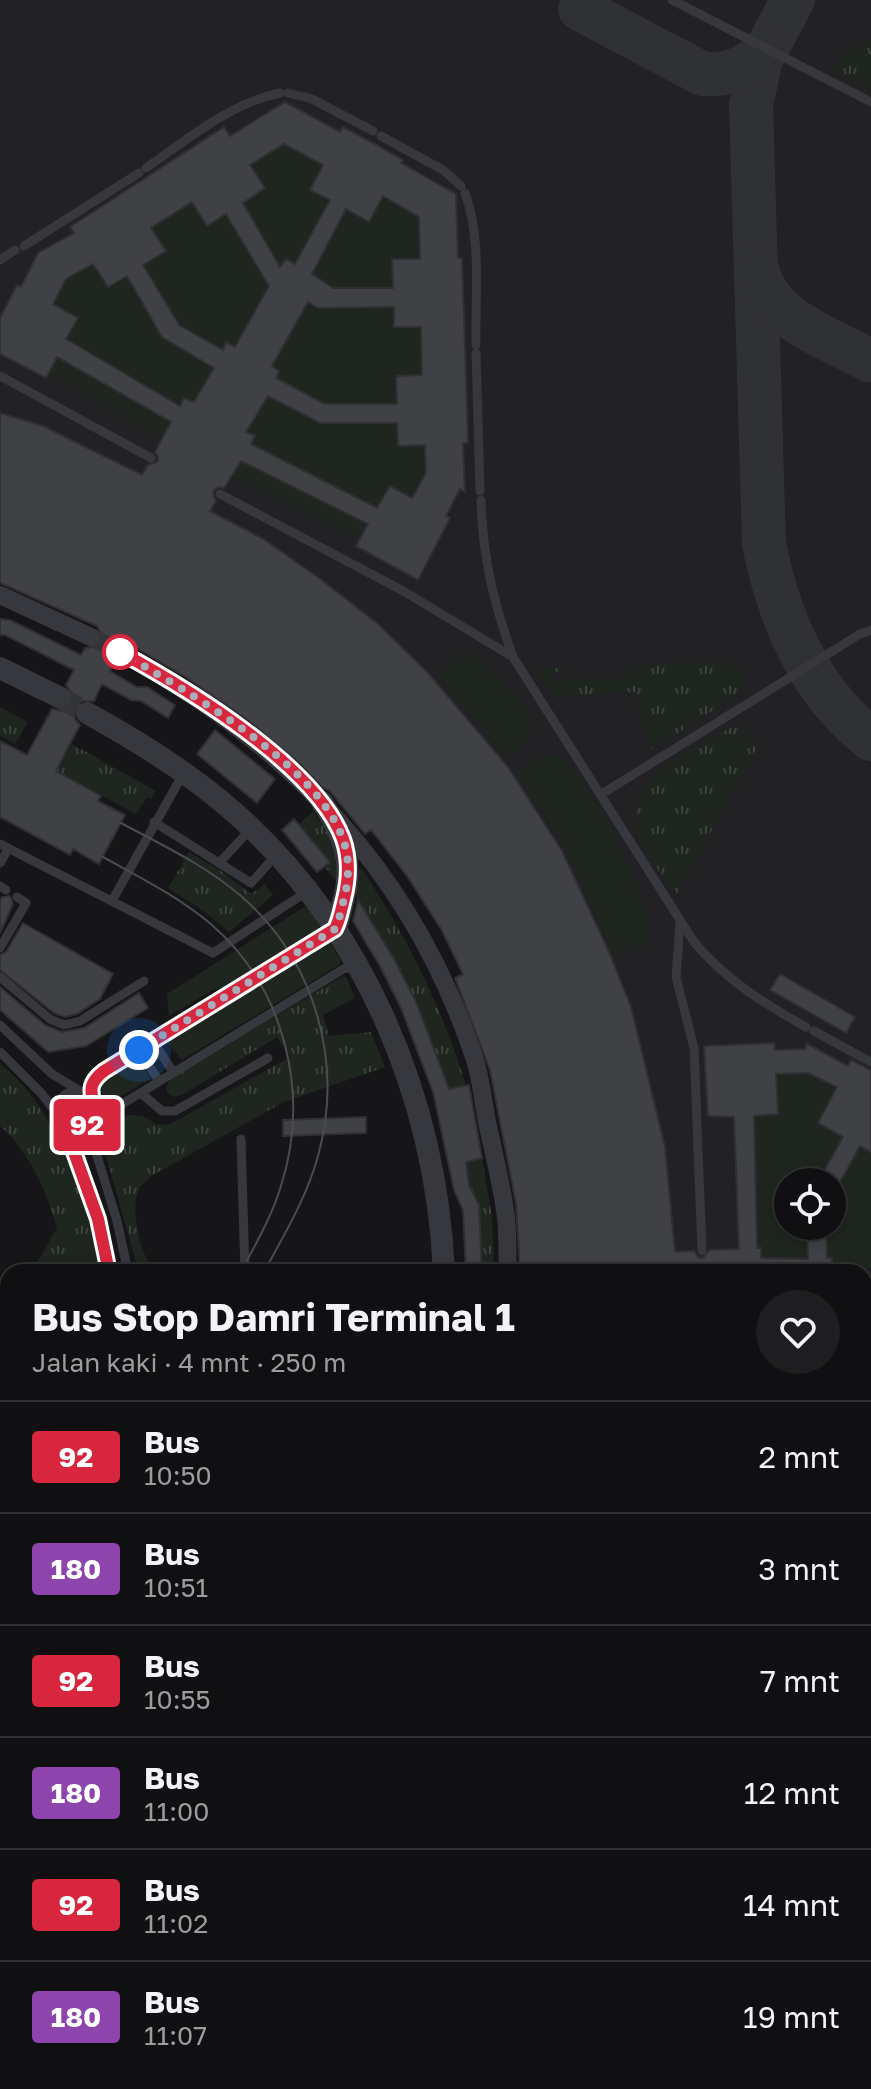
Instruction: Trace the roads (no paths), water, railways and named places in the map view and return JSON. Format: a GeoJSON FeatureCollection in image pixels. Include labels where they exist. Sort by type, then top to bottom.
{"type":"FeatureCollection","features":[{"type":"Feature","properties":{"kind":"street"},"geometry":{"type":"LineString","coordinates":[[0,595],[91,637]]}},
{"type":"Feature","properties":{"kind":"street"},"geometry":{"type":"LineString","coordinates":[[120,652],[221,714],[273,754],[357,842],[404,907],[445,984],[475,1059],[506,1219],[508,1264]]}},
{"type":"Feature","properties":{"kind":"street"},"geometry":{"type":"LineString","coordinates":[[0,668],[59,697]]}},
{"type":"Feature","properties":{"kind":"street"},"geometry":{"type":"LineString","coordinates":[[87,713],[184,772],[252,828],[308,891],[335,929],[362,973],[409,1080],[426,1134],[439,1209],[443,1264]]}},
{"type":"Feature","properties":{"kind":"street"},"geometry":{"type":"LineString","coordinates":[[322,802],[339,830],[348,857],[348,887],[335,929]]}},
{"type":"Feature","properties":{"kind":"lane"},"geometry":{"type":"LineString","coordinates":[[672,0],[871,102]]}},
{"type":"Feature","properties":{"kind":"lane"},"geometry":{"type":"LineString","coordinates":[[0,260],[207,126],[256,98],[284,93],[312,99],[443,170],[463,189],[472,212],[480,495],[486,570],[513,657],[680,922],[710,962],[756,1000],[871,1062]]}},
{"type":"Feature","properties":{"kind":"lane"},"geometry":{"type":"LineString","coordinates":[[0,376],[151,458]]}},
{"type":"Feature","properties":{"kind":"lane"},"geometry":{"type":"LineString","coordinates":[[220,494],[405,592],[513,657]]}},
{"type":"Feature","properties":{"kind":"lane"},"geometry":{"type":"LineString","coordinates":[[600,795],[846,642],[871,630]]}},
{"type":"Feature","properties":{"kind":"lane"},"geometry":{"type":"LineString","coordinates":[[112,901],[184,772]]}},
{"type":"Feature","properties":{"kind":"lane"},"geometry":{"type":"LineString","coordinates":[[154,822],[251,883],[277,854]]}},
{"type":"Feature","properties":{"kind":"lane"},"geometry":{"type":"LineString","coordinates":[[219,863],[252,828]]}},
{"type":"Feature","properties":{"kind":"lane"},"geometry":{"type":"LineString","coordinates":[[0,863],[4,846],[213,953],[308,891]]}},
{"type":"Feature","properties":{"kind":"lane"},"geometry":{"type":"LineString","coordinates":[[0,948],[26,903],[17,897]]}},
{"type":"Feature","properties":{"kind":"lane"},"geometry":{"type":"LineString","coordinates":[[680,922],[676,977],[694,1048],[702,1251]]}},
{"type":"Feature","properties":{"kind":"lane"},"geometry":{"type":"LineString","coordinates":[[126,1264],[117,1221],[90,1133],[94,1117],[91,1085],[98,1075],[335,929]]}},
{"type":"Feature","properties":{"kind":"lane"},"geometry":{"type":"LineString","coordinates":[[0,1025],[52,1074],[108,1109],[141,1093],[345,968],[353,967],[362,973]]}},
{"type":"Feature","properties":{"kind":"lane"},"geometry":{"type":"LineString","coordinates":[[0,977],[50,1019],[64,1025],[80,1021],[144,981]]}},
{"type":"Feature","properties":{"kind":"lane"},"geometry":{"type":"LineString","coordinates":[[153,1041],[173,1072]]}},
{"type":"Feature","properties":{"kind":"lane"},"geometry":{"type":"LineString","coordinates":[[139,1050],[159,1081]]}},
{"type":"Feature","properties":{"kind":"lane"},"geometry":{"type":"LineString","coordinates":[[0,1052],[42,1094],[64,1124],[98,1219],[107,1264]]}},
{"type":"Feature","properties":{"kind":"lane"},"geometry":{"type":"LineString","coordinates":[[141,1093],[162,1111],[175,1111],[268,1058]]}},
{"type":"Feature","properties":{"kind":"lane"},"geometry":{"type":"LineString","coordinates":[[57,1114],[63,1096],[74,1090],[80,1091]]}},
{"type":"Feature","properties":{"kind":"lane"},"geometry":{"type":"LineString","coordinates":[[64,1124],[81,1128],[94,1117]]}},
{"type":"Feature","properties":{"kind":"lane"},"geometry":{"type":"LineString","coordinates":[[241,1139],[245,1264]]}},
{"type":"Feature","properties":{"kind":"tunnel"},"geometry":{"type":"LineString","coordinates":[[91,637],[120,652]]}},
{"type":"Feature","properties":{"kind":"tunnel"},"geometry":{"type":"LineString","coordinates":[[59,697],[87,713]]}},
{"type":"Feature","properties":{"kind":"tram line"},"geometry":{"type":"LineString","coordinates":[[121,823],[198,865],[241,896],[267,922],[288,950],[305,982],[317,1015],[325,1049],[327,1085],[325,1120],[318,1156],[301,1201],[268,1264]]}},
{"type":"Feature","properties":{"kind":"tram line"},"geometry":{"type":"LineString","coordinates":[[103,857],[173,897],[212,925],[237,951],[258,981],[274,1013],[292,1082],[293,1118],[289,1154],[272,1210],[245,1264]]}}]}
